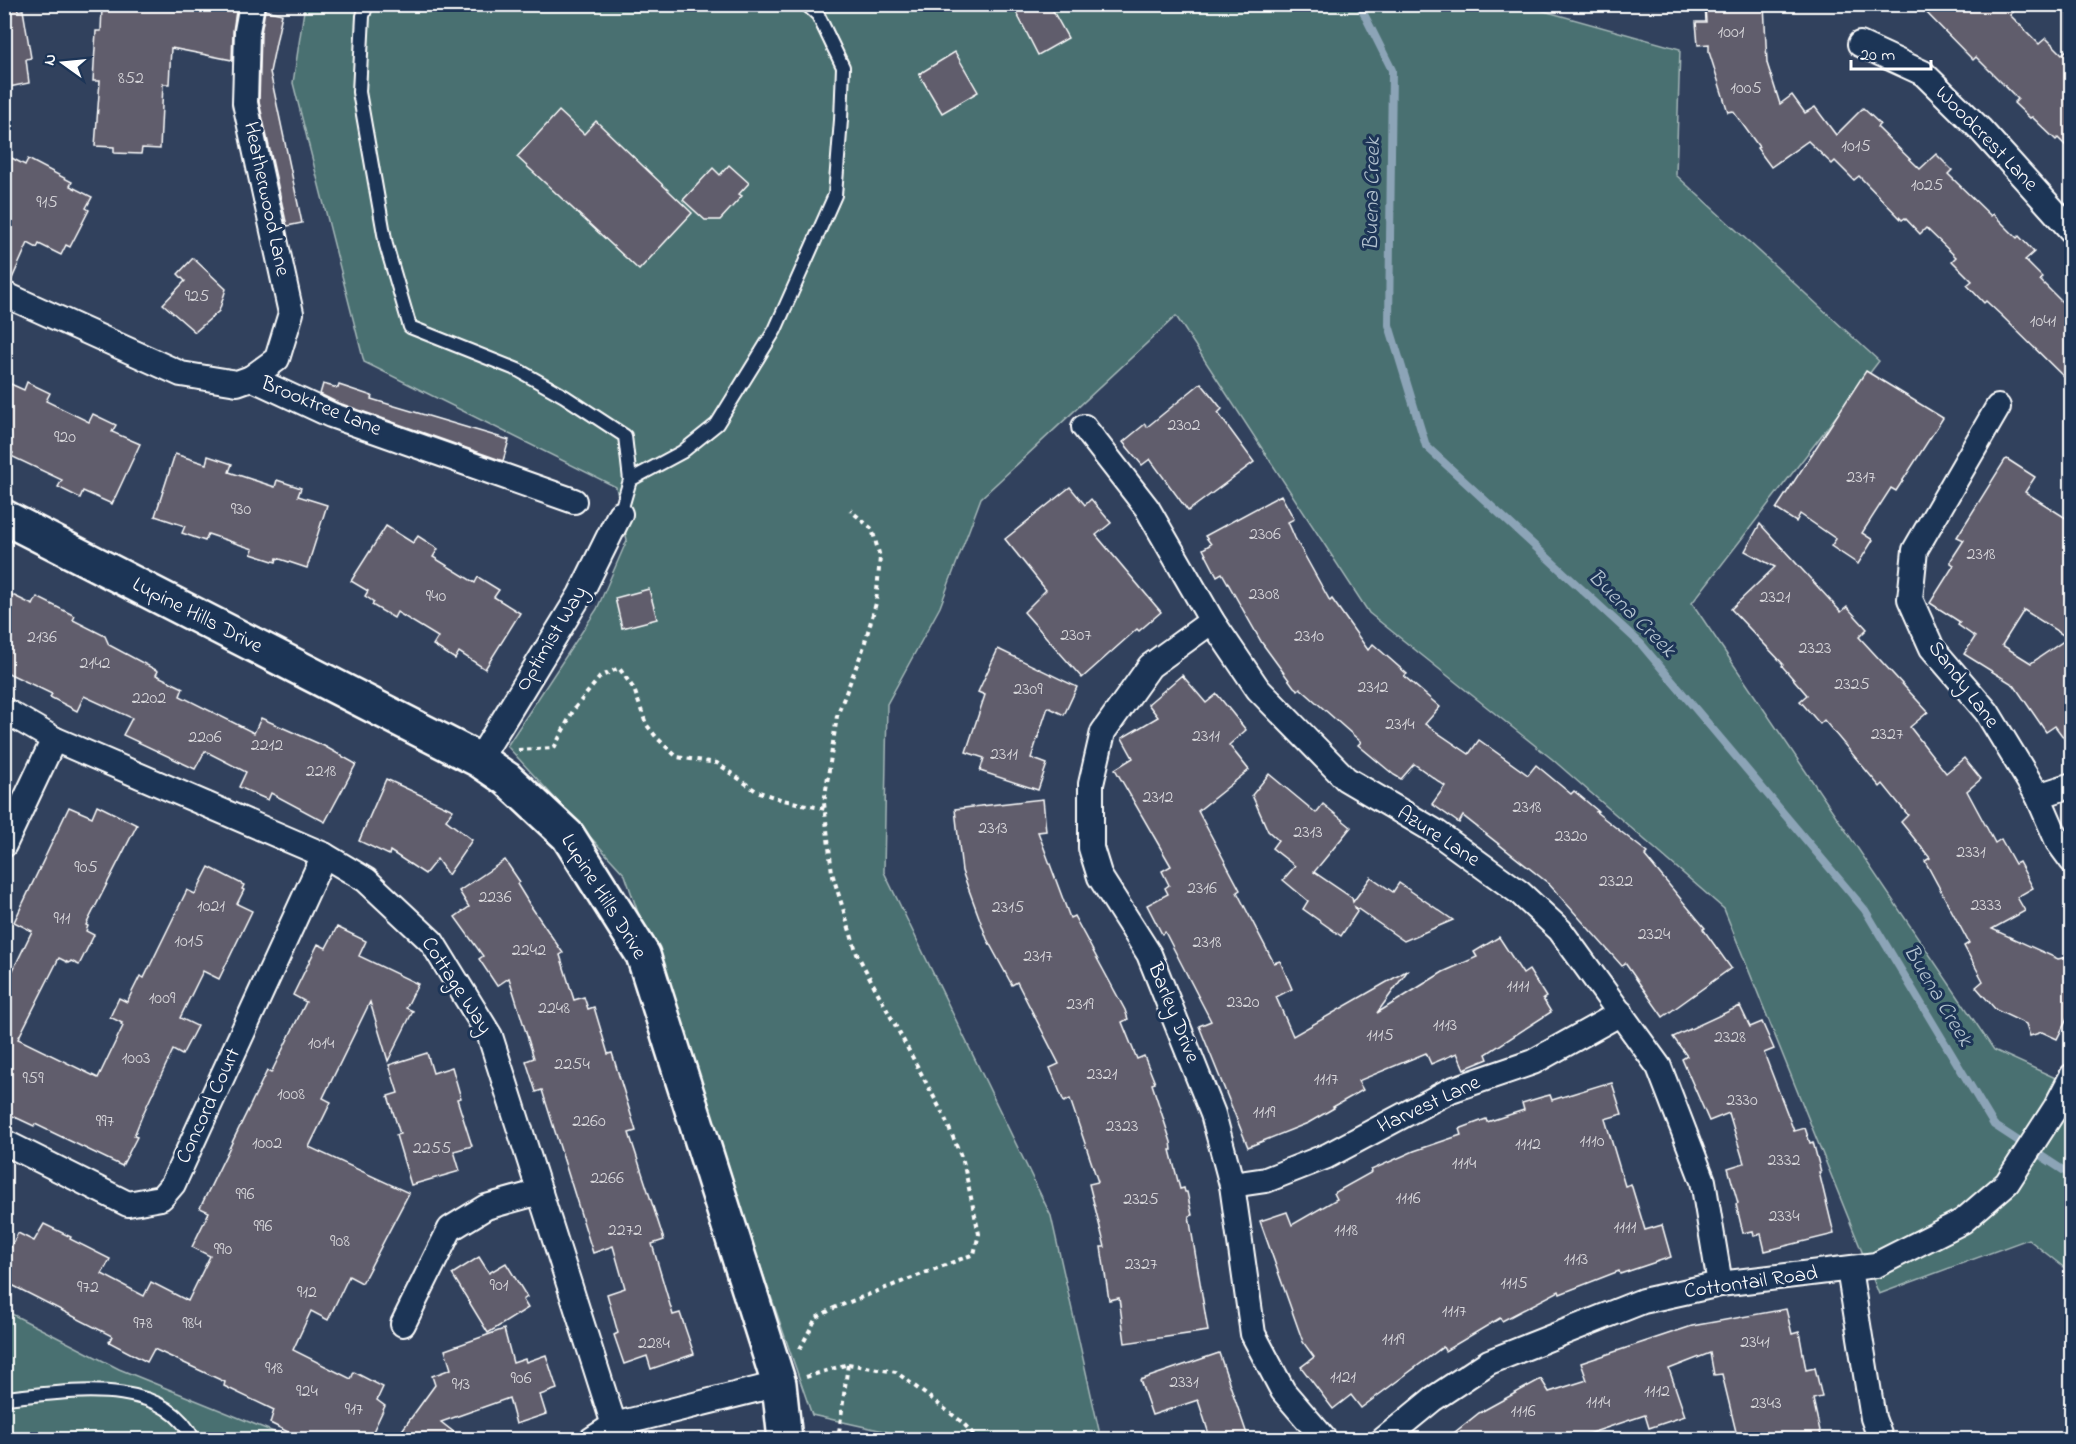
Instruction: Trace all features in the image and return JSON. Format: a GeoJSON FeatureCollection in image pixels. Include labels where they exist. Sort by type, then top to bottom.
{"type":"FeatureCollection","features":[{"type":"Feature","properties":{"kind":"street","name":"Heatherwood Lane"},"geometry":{"type":"LineString","coordinates":[[251,378],[277,359],[291,313],[245,103],[247,31],[252,4]]}},
{"type":"Feature","properties":{"kind":"street","name":"Woodcrest Lane"},"geometry":{"type":"LineString","coordinates":[[1860,44],[1923,73],[1980,129],[2072,231]]}},
{"type":"Feature","properties":{"kind":"street","name":"Brooktree Lane"},"geometry":{"type":"LineString","coordinates":[[4,294],[181,374],[237,383],[251,378],[332,414],[574,501]]}},
{"type":"Feature","properties":{"kind":"street","name":"Sandy Lane"},"geometry":{"type":"LineString","coordinates":[[1998,407],[1915,550],[1910,599],[1932,648],[1987,712],[2038,796],[2058,842],[2072,861]]}},
{"type":"Feature","properties":{"kind":"street","name":"Azure Lane"},"geometry":{"type":"LineString","coordinates":[[1084,427],[1147,508],[1212,621],[1258,689],[1346,779],[1436,832],[1520,893],[1560,930],[1659,1067],[1703,1181],[1720,1284]]}},
{"type":"Feature","properties":{"kind":"street","name":"Optimist Way"},"geometry":{"type":"LineString","coordinates":[[479,760],[580,595],[620,514]]}},
{"type":"Feature","properties":{"kind":"street","name":"Lupine Hills Drive"},"geometry":{"type":"LineString","coordinates":[[4,517],[479,760],[507,779],[568,836],[644,955],[779,1384],[784,1440]]}},
{"type":"Feature","properties":{"kind":"street","name":"Barley Drive"},"geometry":{"type":"LineString","coordinates":[[1212,621],[1150,666],[1103,732],[1091,784],[1091,848],[1100,877],[1149,954],[1213,1114],[1232,1185],[1253,1334],[1283,1391],[1325,1440]]}},
{"type":"Feature","properties":{"kind":"street","name":"Cottage Way"},"geometry":{"type":"LineString","coordinates":[[4,710],[54,739],[324,855],[366,880],[432,942],[490,1036],[614,1425]]}},
{"type":"Feature","properties":{"kind":"street"},"geometry":{"type":"LineString","coordinates":[[4,845],[54,739]]}},
{"type":"Feature","properties":{"kind":"street"},"geometry":{"type":"LineString","coordinates":[[2038,796],[2072,785]]}},
{"type":"Feature","properties":{"kind":"street","name":"Concord Court"},"geometry":{"type":"LineString","coordinates":[[4,1142],[128,1204],[161,1198],[173,1184],[324,855]]}},
{"type":"Feature","properties":{"kind":"street","name":"Harvest Lane"},"geometry":{"type":"LineString","coordinates":[[1232,1185],[1266,1180],[1327,1156],[1452,1090],[1533,1062],[1621,1013]]}},
{"type":"Feature","properties":{"kind":"street","name":"Cottontail Road"},"geometry":{"type":"LineString","coordinates":[[1383,1440],[1433,1400],[1489,1362],[1643,1301],[1720,1284],[1876,1265],[1964,1221],[2007,1183],[2056,1107],[2072,1076]]}},
{"type":"Feature","properties":{"kind":"street"},"geometry":{"type":"LineString","coordinates":[[403,1324],[450,1229],[486,1207],[540,1192]]}},
{"type":"Feature","properties":{"kind":"street"},"geometry":{"type":"LineString","coordinates":[[1849,1269],[1873,1418],[1881,1440]]}},
{"type":"Feature","properties":{"kind":"street"},"geometry":{"type":"LineString","coordinates":[[591,1440],[614,1425],[779,1384]]}},
{"type":"Feature","properties":{"kind":"lane"},"geometry":{"type":"LineString","coordinates":[[367,4],[363,16],[359,92],[386,245],[410,327],[518,370],[564,396],[625,436],[630,480],[620,514]]}},
{"type":"Feature","properties":{"kind":"lane"},"geometry":{"type":"LineString","coordinates":[[630,480],[682,452],[717,424],[775,330],[835,195],[843,67],[818,15],[806,4]]}},
{"type":"Feature","properties":{"kind":"lane"},"geometry":{"type":"LineString","coordinates":[[4,1398],[93,1391],[117,1392],[141,1397],[176,1416],[188,1428],[194,1440]]}},
{"type":"Feature","properties":{"kind":"path"},"geometry":{"type":"LineString","coordinates":[[779,1384],[816,1318],[834,1308],[974,1254],[979,1234],[963,1161],[944,1116],[857,954],[832,873],[824,803],[837,716],[870,626],[876,603],[880,556],[872,529],[850,510]]}},
{"type":"Feature","properties":{"kind":"path"},"geometry":{"type":"LineString","coordinates":[[479,760],[522,749],[554,748],[574,709],[600,677],[619,668],[634,689],[646,724],[677,757],[717,763],[756,791],[783,800],[825,808]]}},
{"type":"Feature","properties":{"kind":"path"},"geometry":{"type":"LineString","coordinates":[[779,1384],[848,1364],[896,1372],[962,1422],[979,1440]]}},
{"type":"Feature","properties":{"kind":"path"},"geometry":{"type":"LineString","coordinates":[[838,1440],[848,1364]]}},
{"type":"Feature","properties":{"kind":"green space"},"geometry":{"type":"Polygon","coordinates":[[[305,4],[1519,4],[1680,49],[1676,175],[1879,361],[1692,603],[1994,1050],[2071,1085],[2071,1273],[2028,1239],[1879,1294],[1724,909],[1552,759],[1369,613],[1176,316],[981,498],[940,607],[887,704],[884,872],[1051,1216],[1101,1439],[919,1439],[812,1415],[625,875],[507,746],[597,609],[627,540],[616,487],[364,362],[293,83],[305,4]]]}},
{"type":"Feature","properties":{"kind":"green space"},"geometry":{"type":"Polygon","coordinates":[[[4,1310],[119,1369],[291,1439],[5,1439],[4,1310]]]}},
{"type":"Feature","properties":{"kind":"building"},"geometry":{"type":"Polygon","coordinates":[[[4,4],[17,4],[18,11],[23,10],[31,58],[26,59],[29,83],[4,88],[4,4]]]}},
{"type":"Feature","properties":{"kind":"building"},"geometry":{"type":"Polygon","coordinates":[[[114,4],[200,11],[201,4],[205,4],[236,11],[232,60],[171,48],[169,84],[163,84],[160,149],[142,148],[141,154],[114,153],[114,147],[95,146],[100,81],[93,81],[96,31],[101,31],[102,7],[113,7],[114,4]]]}},
{"type":"Feature","properties":{"kind":"building"},"geometry":{"type":"Polygon","coordinates":[[[1012,4],[1049,4],[1068,38],[1038,55],[1012,4]]]}},
{"type":"Feature","properties":{"kind":"building"},"geometry":{"type":"Polygon","coordinates":[[[1705,4],[1764,4],[1767,63],[1780,104],[1792,95],[1805,113],[1815,107],[1836,135],[1863,108],[1880,124],[1877,127],[1920,169],[1936,154],[1952,170],[1948,174],[1991,216],[1993,214],[2017,238],[2019,236],[2034,252],[2025,260],[2042,277],[2040,280],[2072,312],[2072,385],[1967,285],[1972,281],[1952,261],[1956,257],[1926,228],[1920,234],[1905,218],[1902,220],[1859,176],[1854,180],[1835,161],[1832,164],[1808,141],[1771,167],[1733,111],[1728,112],[1709,52],[1709,44],[1698,45],[1696,22],[1706,22],[1705,4]]]}},
{"type":"Feature","properties":{"kind":"building"},"geometry":{"type":"Polygon","coordinates":[[[1918,4],[2021,4],[2010,15],[2039,44],[2046,38],[2062,54],[2072,46],[2072,152],[2014,103],[2018,99],[1976,57],[1973,60],[1918,4]]]}},
{"type":"Feature","properties":{"kind":"building"},"geometry":{"type":"Polygon","coordinates":[[[265,10],[282,14],[270,72],[302,223],[287,226],[259,102],[261,33],[265,10]]]}},
{"type":"Feature","properties":{"kind":"building"},"geometry":{"type":"Polygon","coordinates":[[[955,52],[978,92],[942,113],[919,74],[955,52]]]}},
{"type":"Feature","properties":{"kind":"building"},"geometry":{"type":"Polygon","coordinates":[[[559,111],[584,134],[596,121],[692,213],[639,270],[517,157],[559,111]]]}},
{"type":"Feature","properties":{"kind":"building"},"geometry":{"type":"Polygon","coordinates":[[[4,154],[25,165],[28,159],[72,182],[70,186],[92,197],[86,208],[89,210],[70,247],[66,245],[61,255],[39,244],[37,248],[28,243],[11,281],[4,280],[4,154]]]}},
{"type":"Feature","properties":{"kind":"building"},"geometry":{"type":"Polygon","coordinates":[[[729,165],[749,183],[739,194],[742,196],[720,220],[705,220],[683,200],[713,168],[720,175],[729,165]]]}},
{"type":"Feature","properties":{"kind":"building"},"geometry":{"type":"Polygon","coordinates":[[[193,258],[226,289],[219,311],[195,332],[163,304],[185,281],[178,274],[193,258]]]}},
{"type":"Feature","properties":{"kind":"building"},"geometry":{"type":"Polygon","coordinates":[[[1866,371],[1943,418],[1896,491],[1891,488],[1862,533],[1873,540],[1858,564],[1831,546],[1836,539],[1800,514],[1796,522],[1776,509],[1866,371]]]}},
{"type":"Feature","properties":{"kind":"building"},"geometry":{"type":"Polygon","coordinates":[[[4,381],[24,390],[27,382],[50,393],[46,401],[89,422],[93,414],[116,425],[112,432],[140,444],[112,504],[83,491],[80,498],[58,487],[62,480],[11,456],[13,453],[4,449],[4,381]]]}},
{"type":"Feature","properties":{"kind":"building"},"geometry":{"type":"Polygon","coordinates":[[[1201,383],[1222,409],[1218,413],[1254,462],[1188,511],[1150,459],[1142,465],[1123,442],[1145,424],[1147,427],[1201,383]]]}},
{"type":"Feature","properties":{"kind":"building"},"geometry":{"type":"Polygon","coordinates":[[[323,384],[338,388],[339,385],[372,396],[371,399],[509,440],[503,461],[336,402],[320,394],[323,384]]]}},
{"type":"Feature","properties":{"kind":"building"},"geometry":{"type":"Polygon","coordinates":[[[175,454],[206,464],[208,456],[232,464],[229,472],[275,487],[277,480],[301,488],[298,496],[327,505],[307,568],[277,558],[276,562],[251,554],[253,549],[208,534],[205,541],[182,533],[185,526],[155,516],[175,454]]]}},
{"type":"Feature","properties":{"kind":"building"},"geometry":{"type":"Polygon","coordinates":[[[2007,459],[2035,477],[2025,492],[2072,522],[2072,749],[2055,726],[2046,732],[2014,685],[1964,654],[1975,637],[1958,625],[1960,622],[1930,603],[1954,565],[1951,560],[1964,540],[1957,537],[2007,459]],[[2024,610],[2002,645],[2031,663],[2068,638],[2024,610]]]}},
{"type":"Feature","properties":{"kind":"building"},"geometry":{"type":"Polygon","coordinates":[[[1070,487],[1085,505],[1091,499],[1111,523],[1096,535],[1161,612],[1139,631],[1137,629],[1082,678],[1024,612],[1046,590],[1005,539],[1070,487]]]}},
{"type":"Feature","properties":{"kind":"building"},"geometry":{"type":"Polygon","coordinates":[[[1281,495],[1294,519],[1288,522],[1295,538],[1330,601],[1332,599],[1368,650],[1373,644],[1407,674],[1404,676],[1440,707],[1425,724],[1469,754],[1479,740],[1528,775],[1536,765],[1571,794],[1574,791],[1598,811],[1596,812],[1648,853],[1645,856],[1705,928],[1703,929],[1731,968],[1663,1017],[1625,963],[1622,966],[1548,883],[1463,816],[1459,823],[1432,804],[1445,786],[1414,764],[1401,779],[1394,775],[1358,745],[1361,742],[1300,688],[1298,690],[1294,687],[1262,643],[1222,573],[1217,576],[1203,549],[1211,544],[1205,536],[1281,495]]]}},
{"type":"Feature","properties":{"kind":"building"},"geometry":{"type":"Polygon","coordinates":[[[1760,524],[1841,612],[1847,607],[1867,629],[1859,637],[1928,712],[1910,727],[1946,773],[1964,758],[1981,779],[1967,791],[1995,843],[2001,839],[2015,864],[2019,862],[2033,888],[2017,897],[2025,911],[1992,929],[2058,959],[2072,956],[2072,1009],[2057,1039],[2042,1032],[2030,1036],[2026,1024],[1996,1010],[1976,987],[1983,981],[1964,946],[1969,943],[1925,861],[1930,858],[1901,822],[1908,815],[1883,784],[1880,787],[1824,720],[1820,724],[1800,701],[1807,695],[1782,666],[1783,664],[1731,609],[1775,567],[1745,551],[1760,524]]]}},
{"type":"Feature","properties":{"kind":"building"},"geometry":{"type":"Polygon","coordinates":[[[386,526],[413,543],[418,536],[438,549],[433,557],[475,583],[478,577],[499,590],[494,597],[520,613],[485,669],[459,652],[455,659],[433,645],[438,637],[397,612],[394,618],[372,605],[374,602],[365,596],[368,591],[351,581],[386,526]]]}},
{"type":"Feature","properties":{"kind":"building"},"geometry":{"type":"Polygon","coordinates":[[[649,589],[657,619],[622,628],[615,598],[649,589]]]}},
{"type":"Feature","properties":{"kind":"building"},"geometry":{"type":"Polygon","coordinates":[[[4,591],[33,605],[37,597],[75,616],[73,620],[105,636],[109,645],[158,671],[156,675],[183,688],[180,696],[254,733],[261,718],[324,746],[356,764],[325,822],[271,793],[268,800],[239,787],[246,772],[205,751],[195,769],[123,735],[132,718],[84,696],[77,711],[50,697],[52,694],[4,671],[4,591]]]}},
{"type":"Feature","properties":{"kind":"building"},"geometry":{"type":"Polygon","coordinates":[[[998,649],[1077,687],[1064,715],[1048,707],[1031,758],[1047,764],[1038,790],[980,771],[984,758],[966,752],[985,695],[978,692],[998,649]]]}},
{"type":"Feature","properties":{"kind":"building"},"geometry":{"type":"Polygon","coordinates":[[[1182,675],[1206,703],[1217,694],[1246,730],[1229,745],[1249,770],[1198,811],[1240,890],[1237,892],[1274,963],[1280,961],[1292,989],[1276,997],[1293,1036],[1408,970],[1377,1013],[1443,972],[1477,957],[1474,952],[1499,937],[1523,974],[1529,970],[1546,997],[1543,999],[1551,1012],[1486,1054],[1488,1059],[1464,1069],[1457,1053],[1431,1064],[1426,1053],[1358,1081],[1363,1090],[1334,1108],[1308,1123],[1248,1147],[1199,1026],[1211,1021],[1165,932],[1162,934],[1147,905],[1168,894],[1165,888],[1169,885],[1162,871],[1171,866],[1115,769],[1133,758],[1122,738],[1158,717],[1148,704],[1182,675]]]}},
{"type":"Feature","properties":{"kind":"building"},"geometry":{"type":"Polygon","coordinates":[[[1269,774],[1316,813],[1323,804],[1351,827],[1314,872],[1352,898],[1353,902],[1371,877],[1393,892],[1399,883],[1453,920],[1404,941],[1355,907],[1357,912],[1341,936],[1303,909],[1308,901],[1283,880],[1295,866],[1272,848],[1278,840],[1268,831],[1252,795],[1269,774]]]}},
{"type":"Feature","properties":{"kind":"building"},"geometry":{"type":"Polygon","coordinates":[[[386,779],[453,810],[446,820],[472,840],[448,875],[437,859],[425,874],[390,851],[389,855],[359,841],[386,779]]]}},
{"type":"Feature","properties":{"kind":"building"},"geometry":{"type":"Polygon","coordinates":[[[1043,799],[1046,831],[1038,832],[1070,918],[1074,916],[1125,1010],[1128,1019],[1122,1022],[1137,1059],[1144,1056],[1155,1083],[1152,1084],[1171,1142],[1172,1150],[1170,1150],[1180,1189],[1184,1188],[1187,1192],[1192,1215],[1189,1216],[1208,1331],[1125,1343],[1119,1298],[1109,1300],[1101,1247],[1105,1247],[1089,1184],[1098,1182],[1070,1099],[1064,1102],[1050,1068],[1059,1064],[1017,982],[1012,985],[987,939],[962,871],[955,809],[1043,799]]]}},
{"type":"Feature","properties":{"kind":"building"},"geometry":{"type":"Polygon","coordinates":[[[97,805],[137,825],[86,925],[88,926],[86,931],[94,935],[79,965],[59,958],[18,1039],[98,1078],[123,1026],[122,1023],[110,1017],[119,998],[127,1002],[140,976],[144,978],[187,890],[195,894],[209,867],[244,885],[237,904],[252,911],[219,979],[203,971],[180,1018],[197,1026],[182,1055],[173,1050],[142,1116],[134,1136],[137,1137],[122,1166],[35,1124],[34,1126],[4,1112],[4,966],[13,970],[32,931],[14,922],[69,807],[92,817],[97,805]]]}},
{"type":"Feature","properties":{"kind":"building"},"geometry":{"type":"Polygon","coordinates":[[[505,860],[520,882],[517,884],[530,905],[563,953],[560,955],[574,1000],[584,997],[588,1009],[594,1007],[608,1054],[612,1053],[636,1131],[629,1133],[664,1240],[652,1244],[673,1315],[680,1313],[694,1354],[651,1369],[647,1356],[624,1364],[614,1335],[618,1333],[607,1294],[625,1288],[613,1246],[593,1253],[542,1090],[536,1092],[526,1061],[534,1058],[509,978],[497,986],[479,959],[483,956],[455,917],[469,907],[459,891],[505,860]]]}},
{"type":"Feature","properties":{"kind":"building"},"geometry":{"type":"Polygon","coordinates":[[[337,927],[366,941],[359,956],[418,984],[406,1008],[413,1011],[388,1061],[370,1002],[323,1098],[331,1102],[309,1147],[409,1193],[362,1283],[349,1276],[328,1320],[311,1311],[293,1350],[351,1379],[354,1372],[383,1387],[377,1400],[385,1406],[369,1440],[304,1440],[270,1423],[274,1410],[224,1386],[225,1382],[154,1349],[147,1362],[109,1342],[112,1336],[4,1281],[4,1260],[18,1233],[34,1241],[44,1224],[110,1259],[102,1274],[144,1296],[151,1282],[188,1301],[210,1256],[192,1247],[209,1212],[200,1208],[267,1071],[271,1073],[306,1002],[293,995],[318,944],[326,948],[337,927]]]}},
{"type":"Feature","properties":{"kind":"building"},"geometry":{"type":"Polygon","coordinates":[[[1740,1006],[1750,1027],[1762,1022],[1774,1049],[1764,1053],[1794,1131],[1805,1128],[1810,1143],[1813,1142],[1834,1234],[1765,1251],[1761,1234],[1754,1236],[1753,1231],[1743,1233],[1736,1204],[1738,1203],[1728,1168],[1744,1163],[1729,1113],[1709,1121],[1682,1059],[1687,1056],[1673,1037],[1740,1006]]]}},
{"type":"Feature","properties":{"kind":"building"},"geometry":{"type":"Polygon","coordinates":[[[427,1053],[433,1073],[452,1067],[461,1098],[457,1099],[472,1146],[454,1151],[460,1171],[411,1185],[396,1135],[400,1134],[388,1096],[398,1093],[389,1065],[427,1053]]]}},
{"type":"Feature","properties":{"kind":"building"},"geometry":{"type":"Polygon","coordinates":[[[1612,1083],[1622,1114],[1605,1119],[1625,1186],[1631,1184],[1645,1230],[1662,1225],[1671,1257],[1620,1274],[1619,1271],[1560,1294],[1559,1291],[1502,1321],[1500,1318],[1445,1351],[1443,1347],[1361,1408],[1351,1395],[1333,1409],[1301,1367],[1314,1357],[1303,1342],[1260,1221],[1287,1212],[1292,1225],[1337,1199],[1334,1193],[1372,1172],[1371,1170],[1414,1151],[1461,1135],[1459,1129],[1486,1119],[1487,1122],[1524,1110],[1522,1103],[1550,1095],[1552,1100],[1612,1083]]]}},
{"type":"Feature","properties":{"kind":"building"},"geometry":{"type":"Polygon","coordinates":[[[479,1257],[489,1273],[506,1263],[527,1297],[523,1300],[528,1308],[488,1333],[452,1274],[479,1257]]]}},
{"type":"Feature","properties":{"kind":"building"},"geometry":{"type":"Polygon","coordinates":[[[1786,1309],[1792,1334],[1799,1332],[1806,1370],[1815,1368],[1822,1397],[1813,1399],[1822,1440],[1738,1440],[1722,1374],[1714,1375],[1710,1353],[1669,1369],[1685,1416],[1649,1428],[1645,1415],[1570,1440],[1445,1440],[1479,1413],[1541,1379],[1549,1392],[1587,1380],[1581,1363],[1692,1326],[1786,1309]]]}},
{"type":"Feature","properties":{"kind":"building"},"geometry":{"type":"Polygon","coordinates":[[[504,1329],[513,1363],[525,1359],[526,1362],[546,1355],[557,1389],[540,1395],[546,1414],[516,1424],[509,1398],[441,1422],[464,1440],[395,1440],[435,1385],[432,1376],[451,1369],[445,1350],[504,1329]]]}},
{"type":"Feature","properties":{"kind":"building"},"geometry":{"type":"Polygon","coordinates":[[[1219,1353],[1249,1440],[1211,1440],[1198,1400],[1152,1415],[1140,1380],[1219,1353]]]}},
{"type":"Feature","properties":{"kind":"waterway","name":"Buena Creek"},"geometry":{"type":"LineString","coordinates":[[1359,4],[1392,70],[1389,325],[1426,446],[1641,644],[1865,910],[1994,1125],[2072,1176]]}}]}
